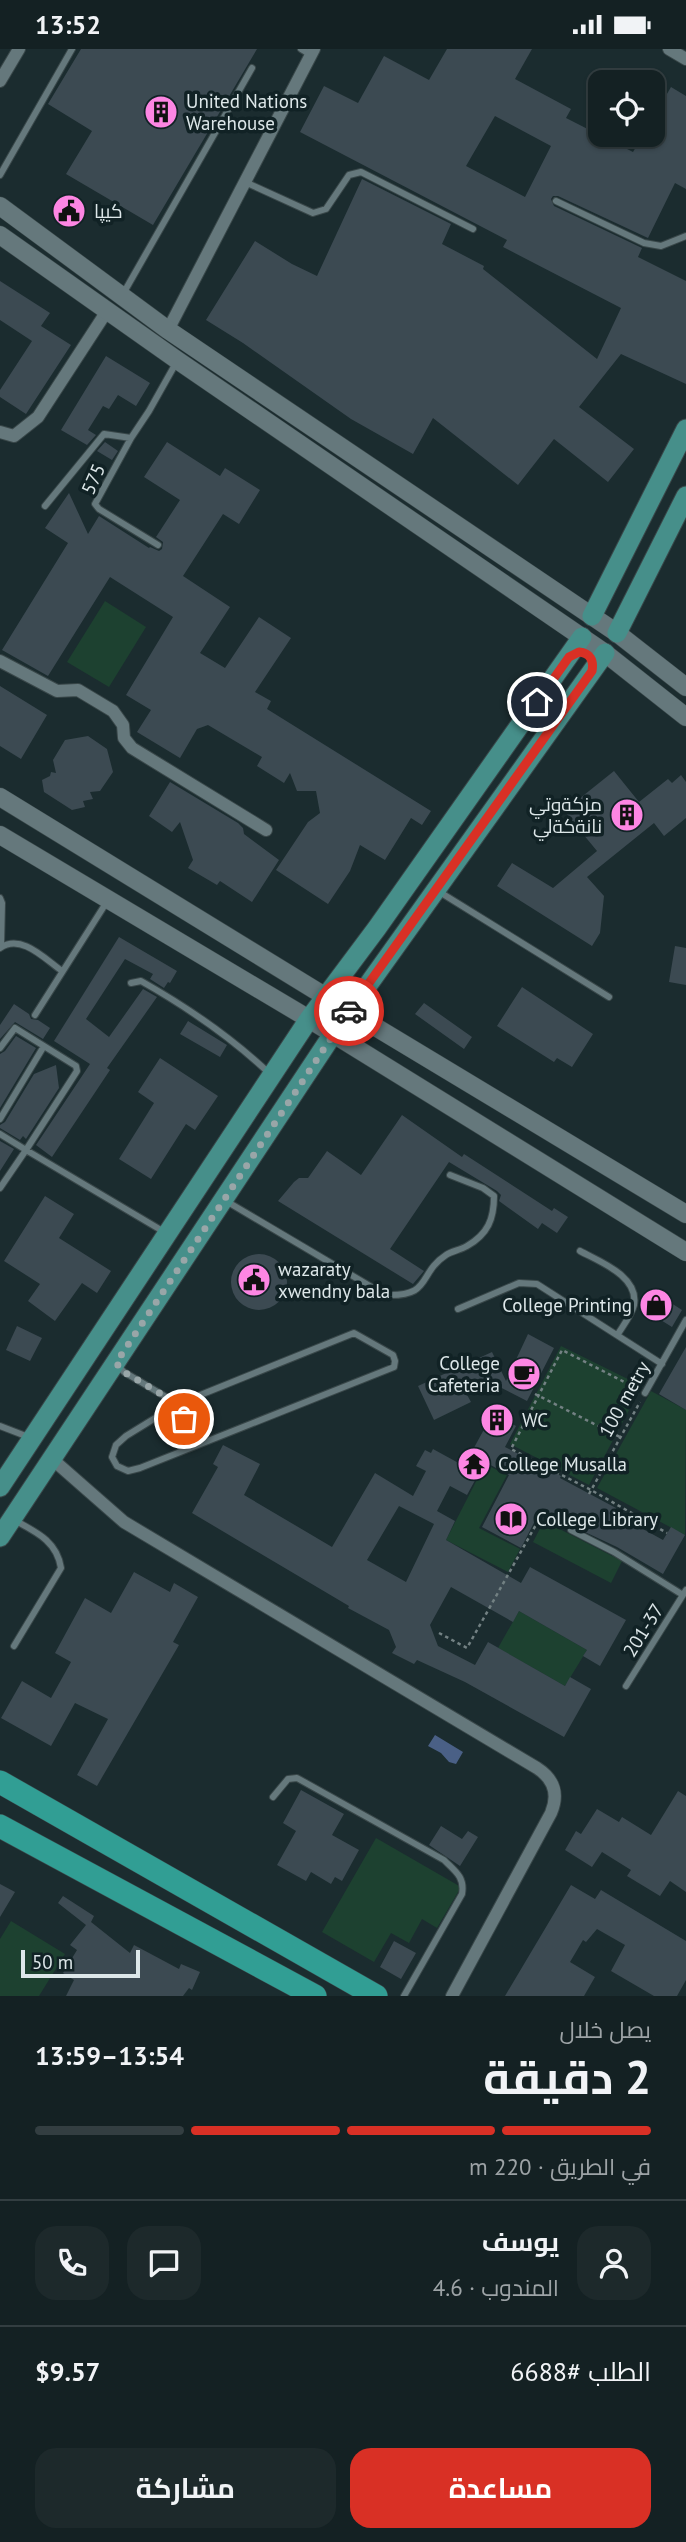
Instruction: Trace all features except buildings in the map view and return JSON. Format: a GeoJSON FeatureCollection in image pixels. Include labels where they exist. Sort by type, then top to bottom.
{"type":"FeatureCollection","features":[{"type":"Feature","properties":{"kind":"highway"},"geometry":{"type":"LineString","coordinates":[[0,1782],[376,1996]]}},
{"type":"Feature","properties":{"kind":"highway"},"geometry":{"type":"LineString","coordinates":[[0,1826],[315,1996]]}},
{"type":"Feature","properties":{"kind":"main road"},"geometry":{"type":"LineString","coordinates":[[592,616],[686,429]]}},
{"type":"Feature","properties":{"kind":"main road"},"geometry":{"type":"LineString","coordinates":[[617,633],[686,496]]}},
{"type":"Feature","properties":{"kind":"main road"},"geometry":{"type":"LineString","coordinates":[[602,597],[602,604],[610,615],[624,614],[629,609]]}},
{"type":"Feature","properties":{"kind":"main road"},"geometry":{"type":"LineString","coordinates":[[3,1478],[59,1398],[309,1019],[377,928],[582,637]]}},
{"type":"Feature","properties":{"kind":"main road"},"geometry":{"type":"LineString","coordinates":[[569,657],[573,653],[584,652],[592,660],[592,671]]}},
{"type":"Feature","properties":{"kind":"main road"},"geometry":{"type":"LineString","coordinates":[[0,1537],[333,1034],[605,653]]}},
{"type":"Feature","properties":{"kind":"main road"},"geometry":{"type":"LineString","coordinates":[[81,1364],[91,1375],[111,1370]]}},
{"type":"Feature","properties":{"kind":"main road"},"geometry":{"type":"LineString","coordinates":[[59,1398],[76,1401],[85,1410]]}},
{"type":"Feature","properties":{"kind":"street"},"geometry":{"type":"LineString","coordinates":[[0,82],[19,49]]}},
{"type":"Feature","properties":{"kind":"street"},"geometry":{"type":"LineString","coordinates":[[669,49],[686,59]]}},
{"type":"Feature","properties":{"kind":"street"},"geometry":{"type":"LineString","coordinates":[[168,330],[309,51]]}},
{"type":"Feature","properties":{"kind":"street"},"geometry":{"type":"LineString","coordinates":[[0,207],[168,330],[617,633],[686,687]]}},
{"type":"Feature","properties":{"kind":"street"},"geometry":{"type":"LineString","coordinates":[[0,235],[177,361],[605,653],[686,717]]}},
{"type":"Feature","properties":{"kind":"street"},"geometry":{"type":"LineString","coordinates":[[0,432],[14,436],[38,417],[107,311]]}},
{"type":"Feature","properties":{"kind":"street"},"geometry":{"type":"LineString","coordinates":[[0,661],[57,691],[78,690],[113,711],[123,725],[124,738],[132,748],[266,830]]}},
{"type":"Feature","properties":{"kind":"street"},"geometry":{"type":"LineString","coordinates":[[0,797],[686,1214]]}},
{"type":"Feature","properties":{"kind":"street"},"geometry":{"type":"LineString","coordinates":[[0,835],[309,1019],[686,1252]]}},
{"type":"Feature","properties":{"kind":"street"},"geometry":{"type":"LineString","coordinates":[[51,1458],[124,1522],[537,1768],[550,1779],[556,1796],[551,1813],[452,1996]]}},
{"type":"Feature","properties":{"kind":"lane"},"geometry":{"type":"LineString","coordinates":[[0,174],[72,49]]}},
{"type":"Feature","properties":{"kind":"lane"},"geometry":{"type":"LineString","coordinates":[[122,296],[252,68]]}},
{"type":"Feature","properties":{"kind":"lane"},"geometry":{"type":"LineString","coordinates":[[245,182],[313,213],[326,209],[349,176],[361,172],[473,229]]}},
{"type":"Feature","properties":{"kind":"lane"},"geometry":{"type":"LineString","coordinates":[[556,201],[644,243],[661,246],[686,236]]}},
{"type":"Feature","properties":{"kind":"lane"},"geometry":{"type":"LineString","coordinates":[[45,506],[104,434],[131,438],[177,361]]}},
{"type":"Feature","properties":{"kind":"lane","name":"575"},"geometry":{"type":"LineString","coordinates":[[131,438],[95,504],[158,545]]}},
{"type":"Feature","properties":{"kind":"lane"},"geometry":{"type":"LineString","coordinates":[[435,890],[609,997]]}},
{"type":"Feature","properties":{"kind":"lane"},"geometry":{"type":"LineString","coordinates":[[0,898],[1,947],[9,943],[25,944],[62,971]]}},
{"type":"Feature","properties":{"kind":"lane"},"geometry":{"type":"LineString","coordinates":[[35,1014],[109,899]]}},
{"type":"Feature","properties":{"kind":"lane"},"geometry":{"type":"LineString","coordinates":[[131,983],[141,981],[158,990],[238,1044],[271,1076]]}},
{"type":"Feature","properties":{"kind":"lane"},"geometry":{"type":"LineString","coordinates":[[0,1048],[15,1028],[76,1066],[77,1071],[0,1188]]}},
{"type":"Feature","properties":{"kind":"lane"},"geometry":{"type":"LineString","coordinates":[[0,1119],[44,1046]]}},
{"type":"Feature","properties":{"kind":"lane"},"geometry":{"type":"LineString","coordinates":[[0,1134],[167,1234]]}},
{"type":"Feature","properties":{"kind":"lane"},"geometry":{"type":"LineString","coordinates":[[223,1200],[385,1295],[402,1296],[418,1289],[445,1256],[468,1245],[487,1229],[494,1216],[494,1196],[483,1188],[450,1175]]}},
{"type":"Feature","properties":{"kind":"lane"},"geometry":{"type":"LineString","coordinates":[[580,1251],[626,1278],[633,1292],[634,1306],[618,1334]]}},
{"type":"Feature","properties":{"kind":"lane"},"geometry":{"type":"LineString","coordinates":[[458,1309],[519,1283],[537,1284],[662,1364]]}},
{"type":"Feature","properties":{"kind":"lane","name":"100 metry"},"geometry":{"type":"LineString","coordinates":[[645,1393],[686,1320]]}},
{"type":"Feature","properties":{"kind":"lane"},"geometry":{"type":"LineString","coordinates":[[354,1333],[393,1355],[394,1367],[195,1445],[128,1471],[117,1466],[112,1457],[116,1445],[125,1437],[178,1404],[354,1333]]}},
{"type":"Feature","properties":{"kind":"lane"},"geometry":{"type":"LineString","coordinates":[[677,1335],[686,1340]]}},
{"type":"Feature","properties":{"kind":"lane"},"geometry":{"type":"LineString","coordinates":[[111,1370],[124,1372],[178,1404],[195,1445]]}},
{"type":"Feature","properties":{"kind":"lane"},"geometry":{"type":"LineString","coordinates":[[0,1426],[32,1438]]}},
{"type":"Feature","properties":{"kind":"lane"},"geometry":{"type":"LineString","coordinates":[[12,1519],[50,1541],[59,1554],[61,1568],[14,1646]]}},
{"type":"Feature","properties":{"kind":"lane"},"geometry":{"type":"LineString","coordinates":[[571,1530],[684,1593]]}},
{"type":"Feature","properties":{"kind":"lane","name":"201-37"},"geometry":{"type":"LineString","coordinates":[[626,1686],[684,1593]]}},
{"type":"Feature","properties":{"kind":"lane"},"geometry":{"type":"LineString","coordinates":[[273,1797],[288,1779],[297,1778],[444,1860],[462,1877],[462,1894],[404,1996]]}},
{"type":"Feature","properties":{"kind":"path"},"geometry":{"type":"LineString","coordinates":[[645,1393],[562,1350],[511,1449],[667,1533]]}},
{"type":"Feature","properties":{"kind":"path","name":"100 metry"},"geometry":{"type":"LineString","coordinates":[[590,1492],[645,1393]]}},
{"type":"Feature","properties":{"kind":"path"},"geometry":{"type":"LineString","coordinates":[[537,1394],[620,1437]]}},
{"type":"Feature","properties":{"kind":"path"},"geometry":{"type":"LineString","coordinates":[[439,1633],[467,1648],[542,1514],[571,1530]]}},
{"type":"Feature","properties":{"kind":"green space"},"geometry":{"type":"Polygon","coordinates":[[[105,601],[146,627],[109,687],[67,662],[105,601]]]}},
{"type":"Feature","properties":{"kind":"green space"},"geometry":{"type":"Polygon","coordinates":[[[561,1346],[642,1386],[589,1485],[510,1444],[561,1346]]]}},
{"type":"Feature","properties":{"kind":"green space"},"geometry":{"type":"Polygon","coordinates":[[[651,1391],[686,1410],[685,1535],[597,1488],[651,1391]]]}},
{"type":"Feature","properties":{"kind":"green space"},"geometry":{"type":"Polygon","coordinates":[[[485,1464],[507,1475],[479,1528],[520,1549],[508,1572],[446,1540],[485,1464]]]}},
{"type":"Feature","properties":{"kind":"green space"},"geometry":{"type":"Polygon","coordinates":[[[544,1521],[622,1561],[611,1583],[533,1542],[544,1521]]]}},
{"type":"Feature","properties":{"kind":"green space"},"geometry":{"type":"Polygon","coordinates":[[[519,1611],[587,1650],[565,1686],[498,1648],[519,1611]]]}},
{"type":"Feature","properties":{"kind":"green space"},"geometry":{"type":"Polygon","coordinates":[[[376,1838],[461,1887],[437,1928],[422,1919],[409,1943],[391,1933],[374,1962],[322,1932],[376,1838]]]}},
{"type":"Feature","properties":{"kind":"green space"},"geometry":{"type":"Polygon","coordinates":[[[11,1921],[65,1954],[39,1996],[0,1996],[0,1939],[11,1921]]]}},
{"type":"Feature","properties":{"kind":"water"},"geometry":{"type":"Polygon","coordinates":[[[435,1735],[463,1752],[456,1764],[449,1762],[441,1753],[428,1746],[435,1735]]]}},
{"type":"Feature","properties":{"kind":"way so far"},"geometry":{"type":"LineString","coordinates":[[184,1419],[178,1404],[124,1372],[116,1363],[349,1011]]}},
{"type":"Feature","properties":{"kind":"place","name":"United Nations Warehouse"},"geometry":{"type":"Point","coordinates":[161,112]}},
{"type":"Feature","properties":{"kind":"place","name":"كيپا"},"geometry":{"type":"Point","coordinates":[69,211]}},
{"type":"Feature","properties":{"kind":"place","name":"مزكةوتي نانةكةلي"},"geometry":{"type":"Point","coordinates":[627,815]}},
{"type":"Feature","properties":{"kind":"place","name":"wazaraty xwendny bala"},"geometry":{"type":"Point","coordinates":[254,1280]}},
{"type":"Feature","properties":{"kind":"place","name":"College Printing"},"geometry":{"type":"Point","coordinates":[656,1305]}},
{"type":"Feature","properties":{"kind":"place","name":"College Cafeteria"},"geometry":{"type":"Point","coordinates":[524,1374]}},
{"type":"Feature","properties":{"kind":"place","name":"WC"},"geometry":{"type":"Point","coordinates":[497,1420]}},
{"type":"Feature","properties":{"kind":"place","name":"College Musalla"},"geometry":{"type":"Point","coordinates":[474,1464]}},
{"type":"Feature","properties":{"kind":"place","name":"College Library"},"geometry":{"type":"Point","coordinates":[511,1519]}},
{"type":"Feature","properties":{"kind":"route"},"geometry":{"type":"LineString","coordinates":[[349,1011],[592,671],[592,660],[589,656],[584,652],[573,653],[537,702]]}}]}
